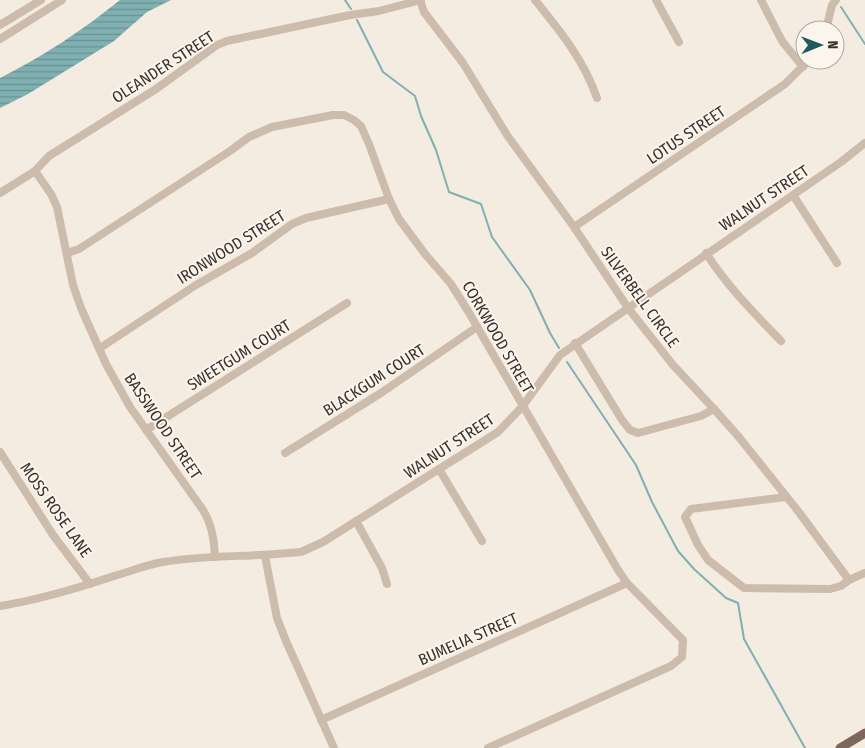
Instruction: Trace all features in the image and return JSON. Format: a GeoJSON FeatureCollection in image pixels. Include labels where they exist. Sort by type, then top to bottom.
{"type":"FeatureCollection","features":[{"type":"Feature","properties":{"kind":"main road"},"geometry":{"type":"LineString","coordinates":[[840,748],[865,733]]}},
{"type":"Feature","properties":{"kind":"street"},"geometry":{"type":"LineString","coordinates":[[0,26],[41,0]]}},
{"type":"Feature","properties":{"kind":"street"},"geometry":{"type":"LineString","coordinates":[[0,39],[62,0]]}},
{"type":"Feature","properties":{"kind":"street","name":"OLEANDER STREET"},"geometry":{"type":"LineString","coordinates":[[0,193],[35,171],[49,156],[156,89],[217,45],[227,41],[350,15],[379,11],[421,0]]}},
{"type":"Feature","properties":{"kind":"street","name":"SILVERBELL CIRCLE"},"geometry":{"type":"LineString","coordinates":[[421,0],[424,12],[463,63],[508,135],[574,227],[628,308],[673,365],[714,408],[786,497],[849,580]]}},
{"type":"Feature","properties":{"kind":"street"},"geometry":{"type":"LineString","coordinates":[[535,0],[574,51],[597,98]]}},
{"type":"Feature","properties":{"kind":"street"},"geometry":{"type":"LineString","coordinates":[[656,0],[679,42]]}},
{"type":"Feature","properties":{"kind":"street"},"geometry":{"type":"LineString","coordinates":[[761,0],[782,41],[795,57]]}},
{"type":"Feature","properties":{"kind":"street"},"geometry":{"type":"LineString","coordinates":[[828,20],[832,5],[836,0]]}},
{"type":"Feature","properties":{"kind":"street","name":"LOTUS STREET"},"geometry":{"type":"LineString","coordinates":[[574,227],[785,84],[800,70]]}},
{"type":"Feature","properties":{"kind":"street","name":"CORKWOOD STREET"},"geometry":{"type":"LineString","coordinates":[[67,253],[79,249],[222,156],[249,136],[272,127],[333,114],[344,115],[361,126],[370,144],[389,199],[399,219],[451,284],[627,582],[682,640],[682,657],[671,666],[488,748]]}},
{"type":"Feature","properties":{"kind":"street","name":"WALNUT STREET"},"geometry":{"type":"LineString","coordinates":[[0,606],[51,596],[136,568],[163,562],[300,552],[324,542],[498,432],[522,406],[560,356],[575,343],[793,195],[865,143]]}},
{"type":"Feature","properties":{"kind":"street","name":"BASSWOOD STREET"},"geometry":{"type":"LineString","coordinates":[[35,171],[51,194],[57,207],[73,285],[106,364],[130,408],[209,520],[214,534],[215,557]]}},
{"type":"Feature","properties":{"kind":"street"},"geometry":{"type":"LineString","coordinates":[[793,195],[838,263]]}},
{"type":"Feature","properties":{"kind":"street","name":"IRONWOOD STREET"},"geometry":{"type":"LineString","coordinates":[[100,348],[196,285],[252,253],[292,224],[306,218],[389,199]]}},
{"type":"Feature","properties":{"kind":"street"},"geometry":{"type":"LineString","coordinates":[[706,253],[721,277],[780,341]]}},
{"type":"Feature","properties":{"kind":"street","name":"SWEETGUM COURT"},"geometry":{"type":"LineString","coordinates":[[146,430],[347,303]]}},
{"type":"Feature","properties":{"kind":"street","name":"BLACKGUM COURT"},"geometry":{"type":"LineString","coordinates":[[285,453],[381,393],[477,328]]}},
{"type":"Feature","properties":{"kind":"street"},"geometry":{"type":"LineString","coordinates":[[575,343],[630,430],[638,433],[652,431],[701,416],[714,408]]}},
{"type":"Feature","properties":{"kind":"street","name":"MOSS ROSE LANE"},"geometry":{"type":"LineString","coordinates":[[1,456],[53,534],[90,584]]}},
{"type":"Feature","properties":{"kind":"street"},"geometry":{"type":"LineString","coordinates":[[439,469],[482,541]]}},
{"type":"Feature","properties":{"kind":"street"},"geometry":{"type":"LineString","coordinates":[[786,497],[690,510],[685,517],[698,545],[708,560],[744,588],[830,589],[841,586],[865,573]]}},
{"type":"Feature","properties":{"kind":"street"},"geometry":{"type":"LineString","coordinates":[[356,521],[382,568],[387,584]]}},
{"type":"Feature","properties":{"kind":"street"},"geometry":{"type":"LineString","coordinates":[[265,556],[277,618],[334,748]]}},
{"type":"Feature","properties":{"kind":"street","name":"BUMELIA STREET"},"geometry":{"type":"LineString","coordinates":[[321,720],[627,582]]}},
{"type":"Feature","properties":{"kind":"water"},"geometry":{"type":"Polygon","coordinates":[[[120,0],[171,0],[147,12],[114,41],[28,94],[0,108],[0,78],[62,42],[120,0]]]}},
{"type":"Feature","properties":{"kind":"waterway"},"geometry":{"type":"LineString","coordinates":[[345,0],[351,9]]}},
{"type":"Feature","properties":{"kind":"waterway"},"geometry":{"type":"LineString","coordinates":[[841,7],[865,44]]}},
{"type":"Feature","properties":{"kind":"waterway"},"geometry":{"type":"LineString","coordinates":[[357,20],[383,72],[415,96],[421,116],[436,150],[449,192],[481,204],[492,237],[530,290],[559,348]]}},
{"type":"Feature","properties":{"kind":"waterway"},"geometry":{"type":"LineString","coordinates":[[567,362],[636,465],[652,502],[678,551],[694,569],[726,598],[738,603],[744,639],[805,748]]}}]}
